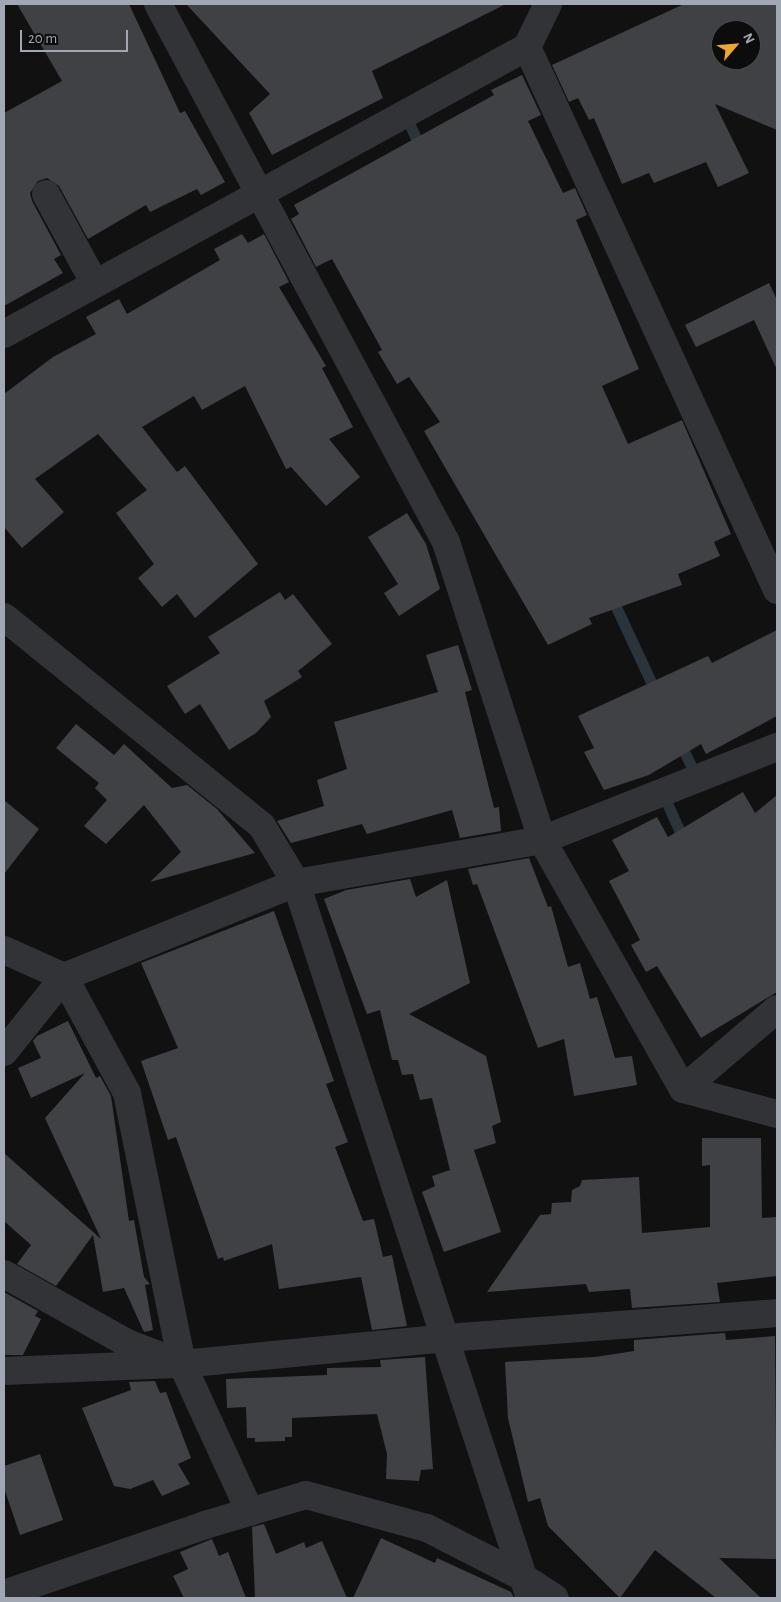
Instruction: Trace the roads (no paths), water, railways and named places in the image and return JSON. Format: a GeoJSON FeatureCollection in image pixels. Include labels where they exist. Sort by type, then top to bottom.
{"type":"FeatureCollection","features":[{"type":"Feature","properties":{"kind":"street"},"geometry":{"type":"LineString","coordinates":[[158,4],[446,542],[542,840],[683,1089],[777,1114]]}},
{"type":"Feature","properties":{"kind":"street"},"geometry":{"type":"LineString","coordinates":[[4,334],[527,47],[548,4]]}},
{"type":"Feature","properties":{"kind":"street"},"geometry":{"type":"LineString","coordinates":[[527,47],[777,590]]}},
{"type":"Feature","properties":{"kind":"street"},"geometry":{"type":"LineString","coordinates":[[46,194],[95,284]]}},
{"type":"Feature","properties":{"kind":"street"},"geometry":{"type":"LineString","coordinates":[[4,617],[262,826],[296,883],[526,1587]]}},
{"type":"Feature","properties":{"kind":"street"},"geometry":{"type":"LineString","coordinates":[[4,1052],[64,977],[296,883],[542,840],[777,747]]}},
{"type":"Feature","properties":{"kind":"street"},"geometry":{"type":"LineString","coordinates":[[4,950],[64,977],[127,1093],[182,1364],[250,1512]]}},
{"type":"Feature","properties":{"kind":"street"},"geometry":{"type":"LineString","coordinates":[[683,1089],[777,1009]]}},
{"type":"Feature","properties":{"kind":"street"},"geometry":{"type":"LineString","coordinates":[[4,1274],[127,1343],[182,1364]]}},
{"type":"Feature","properties":{"kind":"street"},"geometry":{"type":"LineString","coordinates":[[4,1371],[182,1364],[446,1338],[777,1313]]}},
{"type":"Feature","properties":{"kind":"street"},"geometry":{"type":"LineString","coordinates":[[4,1594],[306,1495],[427,1528],[526,1587],[555,1598]]}},
{"type":"Feature","properties":{"kind":"waterway"},"geometry":{"type":"LineString","coordinates":[[405,114],[422,152]]}},
{"type":"Feature","properties":{"kind":"waterway"},"geometry":{"type":"LineString","coordinates":[[610,594],[657,695]]}},
{"type":"Feature","properties":{"kind":"waterway"},"geometry":{"type":"LineString","coordinates":[[679,741],[697,778]]}},
{"type":"Feature","properties":{"kind":"waterway"},"geometry":{"type":"LineString","coordinates":[[662,792],[685,843]]}}]}
